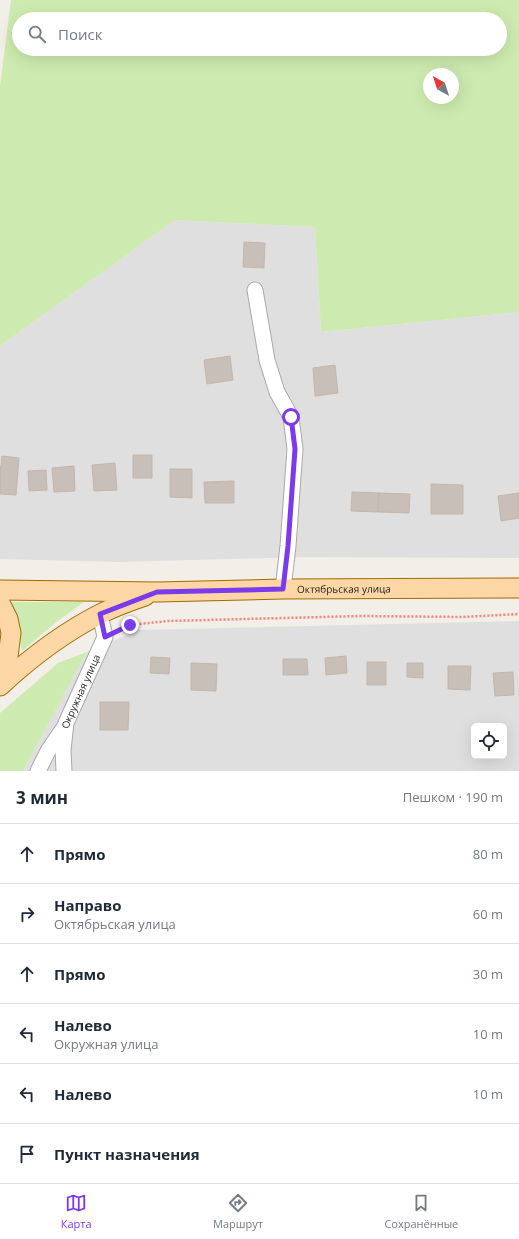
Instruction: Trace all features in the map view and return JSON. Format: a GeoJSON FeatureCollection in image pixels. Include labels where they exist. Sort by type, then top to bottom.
{"type":"FeatureCollection","features":[{"type":"Feature","properties":{"kind":"main road","name":"Октябрьская улица"},"geometry":{"type":"LineString","coordinates":[[0,590],[157,592],[283,589],[519,588]]}},
{"type":"Feature","properties":{"kind":"main road"},"geometry":{"type":"LineString","coordinates":[[0,686],[22,665],[73,630],[100,614],[157,592]]}},
{"type":"Feature","properties":{"kind":"main road"},"geometry":{"type":"LineString","coordinates":[[0,603],[8,619],[11,633],[8,665],[0,680]]}},
{"type":"Feature","properties":{"kind":"street"},"geometry":{"type":"LineString","coordinates":[[255,290],[267,360],[277,392],[291,417],[295,449],[288,546],[283,589]]}},
{"type":"Feature","properties":{"kind":"street"},"geometry":{"type":"LineString","coordinates":[[100,614],[105,637]]}},
{"type":"Feature","properties":{"kind":"street","name":"Окружная улица"},"geometry":{"type":"LineString","coordinates":[[64,771],[63,750],[66,723],[105,637]]}},
{"type":"Feature","properties":{"kind":"street"},"geometry":{"type":"LineString","coordinates":[[38,771],[48,751],[66,723]]}},
{"type":"Feature","properties":{"kind":"path"},"geometry":{"type":"LineString","coordinates":[[105,637],[130,625],[168,621],[519,614]]}},
{"type":"Feature","properties":{"kind":"shaded area"},"geometry":{"type":"Polygon","coordinates":[[[175,220],[315,227],[321,332],[519,312],[519,558],[306,557],[119,562],[0,559],[0,346],[175,220]]]}},
{"type":"Feature","properties":{"kind":"shaded area"},"geometry":{"type":"Polygon","coordinates":[[[519,621],[519,771],[23,771],[87,652],[139,630],[519,621]]]}},
{"type":"Feature","properties":{"kind":"green space"},"geometry":{"type":"Polygon","coordinates":[[[11,0],[519,0],[519,312],[321,332],[315,227],[175,220],[0,346],[0,86],[11,0]]]}},
{"type":"Feature","properties":{"kind":"green space"},"geometry":{"type":"Polygon","coordinates":[[[6,602],[84,602],[55,623],[22,651],[16,624],[6,602]]]}},
{"type":"Feature","properties":{"kind":"green space"},"geometry":{"type":"Polygon","coordinates":[[[87,652],[23,771],[0,771],[0,713],[58,663],[87,652]]]}},
{"type":"Feature","properties":{"kind":"building"},"geometry":{"type":"Polygon","coordinates":[[[244,242],[265,243],[264,268],[243,267],[244,242]]]}},
{"type":"Feature","properties":{"kind":"building"},"geometry":{"type":"Polygon","coordinates":[[[230,356],[233,380],[207,384],[204,360],[230,356]]]}},
{"type":"Feature","properties":{"kind":"building"},"geometry":{"type":"Polygon","coordinates":[[[335,365],[338,393],[315,396],[313,368],[335,365]]]}},
{"type":"Feature","properties":{"kind":"building"},"geometry":{"type":"Polygon","coordinates":[[[133,455],[152,455],[152,478],[133,478],[133,455]]]}},
{"type":"Feature","properties":{"kind":"building"},"geometry":{"type":"Polygon","coordinates":[[[2,456],[19,458],[16,495],[0,494],[0,466],[2,456]]]}},
{"type":"Feature","properties":{"kind":"building"},"geometry":{"type":"Polygon","coordinates":[[[115,463],[117,490],[94,491],[92,465],[115,463]]]}},
{"type":"Feature","properties":{"kind":"building"},"geometry":{"type":"Polygon","coordinates":[[[74,466],[75,491],[54,492],[52,468],[74,466]]]}},
{"type":"Feature","properties":{"kind":"building"},"geometry":{"type":"Polygon","coordinates":[[[170,469],[192,469],[192,498],[170,497],[170,469]]]}},
{"type":"Feature","properties":{"kind":"building"},"geometry":{"type":"Polygon","coordinates":[[[46,470],[47,490],[29,491],[28,471],[46,470]]]}},
{"type":"Feature","properties":{"kind":"building"},"geometry":{"type":"Polygon","coordinates":[[[234,481],[234,503],[205,503],[204,482],[234,481]]]}},
{"type":"Feature","properties":{"kind":"building"},"geometry":{"type":"Polygon","coordinates":[[[431,484],[463,485],[463,514],[431,514],[431,484]]]}},
{"type":"Feature","properties":{"kind":"building"},"geometry":{"type":"Polygon","coordinates":[[[352,492],[379,493],[378,512],[351,511],[352,492]]]}},
{"type":"Feature","properties":{"kind":"building"},"geometry":{"type":"Polygon","coordinates":[[[379,493],[410,494],[409,513],[378,512],[379,493]]]}},
{"type":"Feature","properties":{"kind":"building"},"geometry":{"type":"Polygon","coordinates":[[[519,493],[519,518],[501,521],[498,496],[519,493]]]}},
{"type":"Feature","properties":{"kind":"building"},"geometry":{"type":"Polygon","coordinates":[[[346,656],[347,673],[326,675],[325,658],[346,656]]]}},
{"type":"Feature","properties":{"kind":"building"},"geometry":{"type":"Polygon","coordinates":[[[151,657],[170,658],[169,674],[150,673],[151,657]]]}},
{"type":"Feature","properties":{"kind":"building"},"geometry":{"type":"Polygon","coordinates":[[[283,659],[307,659],[308,675],[283,675],[283,659]]]}},
{"type":"Feature","properties":{"kind":"building"},"geometry":{"type":"Polygon","coordinates":[[[367,662],[386,662],[386,685],[367,685],[367,662]]]}},
{"type":"Feature","properties":{"kind":"building"},"geometry":{"type":"Polygon","coordinates":[[[191,663],[217,664],[216,691],[191,690],[191,663]]]}},
{"type":"Feature","properties":{"kind":"building"},"geometry":{"type":"Polygon","coordinates":[[[407,663],[423,663],[423,678],[407,677],[407,663]]]}},
{"type":"Feature","properties":{"kind":"building"},"geometry":{"type":"Polygon","coordinates":[[[448,666],[471,666],[470,690],[448,689],[448,666]]]}},
{"type":"Feature","properties":{"kind":"building"},"geometry":{"type":"Polygon","coordinates":[[[513,672],[514,695],[495,696],[493,673],[513,672]]]}},
{"type":"Feature","properties":{"kind":"building"},"geometry":{"type":"Polygon","coordinates":[[[100,702],[129,702],[128,730],[100,730],[100,702]]]}},
{"type":"Feature","properties":{"kind":"route"},"geometry":{"type":"LineString","coordinates":[[130,625],[105,637],[100,614],[157,592],[283,589],[288,546],[295,449],[291,417]]}}]}
